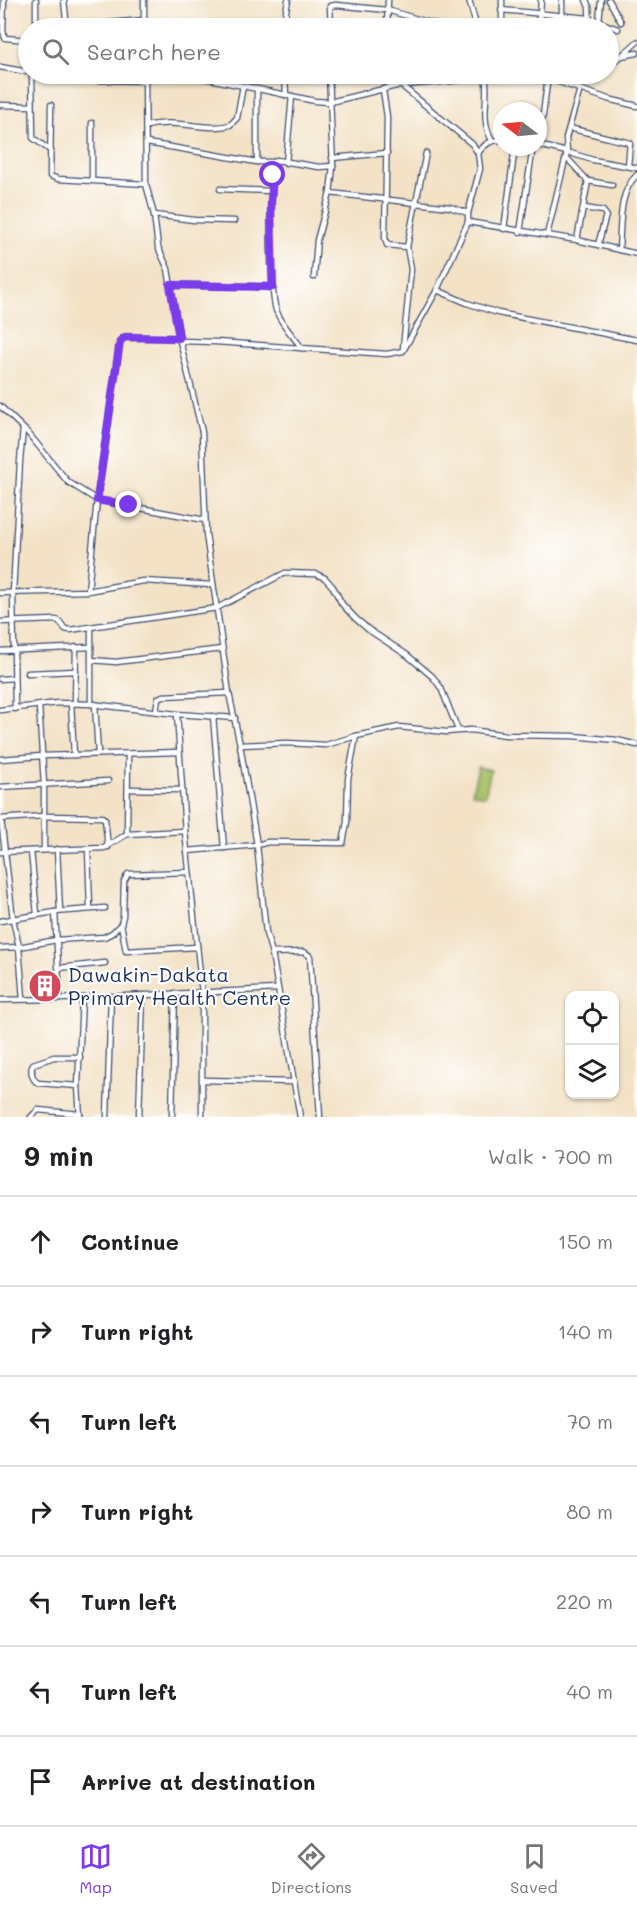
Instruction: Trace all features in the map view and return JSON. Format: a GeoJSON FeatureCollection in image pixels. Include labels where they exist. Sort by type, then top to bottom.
{"type":"FeatureCollection","features":[{"type":"Feature","properties":{"kind":"street"},"geometry":{"type":"LineString","coordinates":[[4,0],[5,38],[18,39]]}},
{"type":"Feature","properties":{"kind":"street"},"geometry":{"type":"LineString","coordinates":[[36,0],[36,18]]}},
{"type":"Feature","properties":{"kind":"street"},"geometry":{"type":"LineString","coordinates":[[64,0],[66,18]]}},
{"type":"Feature","properties":{"kind":"street"},"geometry":{"type":"LineString","coordinates":[[144,0],[144,18]]}},
{"type":"Feature","properties":{"kind":"street"},"geometry":{"type":"LineString","coordinates":[[285,18],[288,0]]}},
{"type":"Feature","properties":{"kind":"street"},"geometry":{"type":"LineString","coordinates":[[387,18],[388,0]]}},
{"type":"Feature","properties":{"kind":"street"},"geometry":{"type":"LineString","coordinates":[[469,0],[474,18]]}},
{"type":"Feature","properties":{"kind":"street"},"geometry":{"type":"LineString","coordinates":[[501,18],[502,0]]}},
{"type":"Feature","properties":{"kind":"street"},"geometry":{"type":"LineString","coordinates":[[539,18],[541,0]]}},
{"type":"Feature","properties":{"kind":"street"},"geometry":{"type":"LineString","coordinates":[[562,0],[562,14]]}},
{"type":"Feature","properties":{"kind":"street"},"geometry":{"type":"LineString","coordinates":[[501,10],[590,18],[586,0]]}},
{"type":"Feature","properties":{"kind":"street"},"geometry":{"type":"LineString","coordinates":[[598,18],[600,0]]}},
{"type":"Feature","properties":{"kind":"street"},"geometry":{"type":"LineString","coordinates":[[609,0],[619,18]]}},
{"type":"Feature","properties":{"kind":"street"},"geometry":{"type":"LineString","coordinates":[[331,18],[330,6],[387,10],[414,18]]}},
{"type":"Feature","properties":{"kind":"street"},"geometry":{"type":"LineString","coordinates":[[619,18],[621,22]]}},
{"type":"Feature","properties":{"kind":"street"},"geometry":{"type":"LineString","coordinates":[[620,57],[637,42]]}},
{"type":"Feature","properties":{"kind":"street"},"geometry":{"type":"LineString","coordinates":[[620,57],[637,53]]}},
{"type":"Feature","properties":{"kind":"street"},"geometry":{"type":"LineString","coordinates":[[0,67],[18,71]]}},
{"type":"Feature","properties":{"kind":"street"},"geometry":{"type":"LineString","coordinates":[[31,84],[33,138],[51,151]]}},
{"type":"Feature","properties":{"kind":"street"},"geometry":{"type":"LineString","coordinates":[[146,84],[146,184],[154,215],[158,247],[168,269],[179,340],[202,432],[205,520],[222,649],[256,845],[266,933],[272,953],[300,1117]]}},
{"type":"Feature","properties":{"kind":"street"},"geometry":{"type":"LineString","coordinates":[[236,84],[330,102],[396,86],[419,84]]}},
{"type":"Feature","properties":{"kind":"street"},"geometry":{"type":"LineString","coordinates":[[285,84],[286,95]]}},
{"type":"Feature","properties":{"kind":"street"},"geometry":{"type":"LineString","coordinates":[[314,277],[317,240],[330,193],[333,166],[329,84]]}},
{"type":"Feature","properties":{"kind":"street"},"geometry":{"type":"LineString","coordinates":[[478,153],[492,140],[484,120],[486,84]]}},
{"type":"Feature","properties":{"kind":"street"},"geometry":{"type":"LineString","coordinates":[[545,102],[547,84]]}},
{"type":"Feature","properties":{"kind":"street"},"geometry":{"type":"LineString","coordinates":[[567,84],[608,99],[637,106]]}},
{"type":"Feature","properties":{"kind":"street"},"geometry":{"type":"LineString","coordinates":[[147,126],[171,122],[212,126],[230,125],[237,118],[243,86]]}},
{"type":"Feature","properties":{"kind":"street"},"geometry":{"type":"LineString","coordinates":[[402,86],[466,138],[478,153],[480,169],[468,213],[468,222],[460,243],[403,351]]}},
{"type":"Feature","properties":{"kind":"street"},"geometry":{"type":"LineString","coordinates":[[257,89],[257,162]]}},
{"type":"Feature","properties":{"kind":"street"},"geometry":{"type":"LineString","coordinates":[[547,235],[567,154],[565,144],[580,89]]}},
{"type":"Feature","properties":{"kind":"street"},"geometry":{"type":"LineString","coordinates":[[383,90],[387,110],[387,245],[407,247]]}},
{"type":"Feature","properties":{"kind":"street"},"geometry":{"type":"LineString","coordinates":[[286,163],[292,96]]}},
{"type":"Feature","properties":{"kind":"street"},"geometry":{"type":"LineString","coordinates":[[0,105],[32,106]]}},
{"type":"Feature","properties":{"kind":"street"},"geometry":{"type":"LineString","coordinates":[[51,105],[50,176],[58,179],[146,184]]}},
{"type":"Feature","properties":{"kind":"street"},"geometry":{"type":"LineString","coordinates":[[92,123],[92,180]]}},
{"type":"Feature","properties":{"kind":"street"},"geometry":{"type":"LineString","coordinates":[[569,128],[630,143],[628,166]]}},
{"type":"Feature","properties":{"kind":"street"},"geometry":{"type":"LineString","coordinates":[[147,143],[257,162],[275,162],[276,160],[319,167],[333,166]]}},
{"type":"Feature","properties":{"kind":"street"},"geometry":{"type":"LineString","coordinates":[[547,148],[593,160],[637,168]]}},
{"type":"Feature","properties":{"kind":"street"},"geometry":{"type":"LineString","coordinates":[[332,158],[387,153]]}},
{"type":"Feature","properties":{"kind":"street"},"geometry":{"type":"LineString","coordinates":[[403,351],[411,269],[407,247],[426,153]]}},
{"type":"Feature","properties":{"kind":"street"},"geometry":{"type":"LineString","coordinates":[[567,154],[588,181],[612,185]]}},
{"type":"Feature","properties":{"kind":"street"},"geometry":{"type":"LineString","coordinates":[[504,229],[514,156]]}},
{"type":"Feature","properties":{"kind":"street"},"geometry":{"type":"LineString","coordinates":[[520,232],[532,156]]}},
{"type":"Feature","properties":{"kind":"street"},"geometry":{"type":"LineString","coordinates":[[275,162],[271,190],[275,307],[279,317],[302,348]]}},
{"type":"Feature","properties":{"kind":"street"},"geometry":{"type":"LineString","coordinates":[[619,250],[625,194],[628,185],[637,175]]}},
{"type":"Feature","properties":{"kind":"street"},"geometry":{"type":"LineString","coordinates":[[577,240],[588,181]]}},
{"type":"Feature","properties":{"kind":"street"},"geometry":{"type":"LineString","coordinates":[[220,189],[271,190]]}},
{"type":"Feature","properties":{"kind":"street"},"geometry":{"type":"LineString","coordinates":[[330,193],[416,202],[450,207],[468,213]]}},
{"type":"Feature","properties":{"kind":"street"},"geometry":{"type":"LineString","coordinates":[[584,208],[603,211],[606,215],[598,245]]}},
{"type":"Feature","properties":{"kind":"street"},"geometry":{"type":"LineString","coordinates":[[154,215],[194,220],[234,221]]}},
{"type":"Feature","properties":{"kind":"street"},"geometry":{"type":"LineString","coordinates":[[468,222],[577,240],[637,254]]}},
{"type":"Feature","properties":{"kind":"street"},"geometry":{"type":"LineString","coordinates":[[170,285],[273,287]]}},
{"type":"Feature","properties":{"kind":"street"},"geometry":{"type":"LineString","coordinates":[[437,290],[498,313],[637,340]]}},
{"type":"Feature","properties":{"kind":"street"},"geometry":{"type":"LineString","coordinates":[[88,591],[97,500],[120,341],[125,337],[387,354],[403,351]]}},
{"type":"Feature","properties":{"kind":"street"},"geometry":{"type":"LineString","coordinates":[[0,406],[24,429],[68,482],[97,500],[205,520]]}},
{"type":"Feature","properties":{"kind":"street"},"geometry":{"type":"LineString","coordinates":[[15,709],[12,621],[20,461],[24,429]]}},
{"type":"Feature","properties":{"kind":"street"},"geometry":{"type":"LineString","coordinates":[[0,622],[56,620],[67,630],[217,608],[285,573],[306,572],[326,578],[342,604],[355,618],[407,655],[433,677],[441,688],[458,730]]}},
{"type":"Feature","properties":{"kind":"street"},"geometry":{"type":"LineString","coordinates":[[0,593],[88,591],[143,581],[213,585]]}},
{"type":"Feature","properties":{"kind":"street"},"geometry":{"type":"LineString","coordinates":[[91,627],[93,704],[98,754]]}},
{"type":"Feature","properties":{"kind":"street"},"geometry":{"type":"LineString","coordinates":[[74,755],[73,703],[76,647]]}},
{"type":"Feature","properties":{"kind":"street"},"geometry":{"type":"LineString","coordinates":[[0,651],[91,647]]}},
{"type":"Feature","properties":{"kind":"street"},"geometry":{"type":"LineString","coordinates":[[91,660],[116,662],[222,649]]}},
{"type":"Feature","properties":{"kind":"street"},"geometry":{"type":"LineString","coordinates":[[28,673],[76,671]]}},
{"type":"Feature","properties":{"kind":"street"},"geometry":{"type":"LineString","coordinates":[[0,679],[14,678]]}},
{"type":"Feature","properties":{"kind":"street"},"geometry":{"type":"LineString","coordinates":[[156,711],[158,698],[163,696],[229,693]]}},
{"type":"Feature","properties":{"kind":"street"},"geometry":{"type":"LineString","coordinates":[[0,710],[73,703],[235,718]]}},
{"type":"Feature","properties":{"kind":"street"},"geometry":{"type":"LineString","coordinates":[[39,706],[44,784],[44,850]]}},
{"type":"Feature","properties":{"kind":"street"},"geometry":{"type":"LineString","coordinates":[[177,714],[185,831],[202,993],[202,1117]]}},
{"type":"Feature","properties":{"kind":"street"},"geometry":{"type":"LineString","coordinates":[[213,716],[224,848]]}},
{"type":"Feature","properties":{"kind":"street"},"geometry":{"type":"LineString","coordinates":[[240,745],[287,743],[326,745],[399,727],[446,732],[458,730],[506,735],[573,736],[636,744]]}},
{"type":"Feature","properties":{"kind":"street"},"geometry":{"type":"LineString","coordinates":[[187,851],[268,842],[343,843],[348,779],[356,736]]}},
{"type":"Feature","properties":{"kind":"street"},"geometry":{"type":"LineString","coordinates":[[0,759],[180,752]]}},
{"type":"Feature","properties":{"kind":"street"},"geometry":{"type":"LineString","coordinates":[[127,834],[128,754]]}},
{"type":"Feature","properties":{"kind":"street"},"geometry":{"type":"LineString","coordinates":[[0,787],[108,781]]}},
{"type":"Feature","properties":{"kind":"street"},"geometry":{"type":"LineString","coordinates":[[128,789],[182,790]]}},
{"type":"Feature","properties":{"kind":"street"},"geometry":{"type":"LineString","coordinates":[[23,999],[20,947],[2,852],[1,819],[44,816],[104,818],[108,847]]}},
{"type":"Feature","properties":{"kind":"street"},"geometry":{"type":"LineString","coordinates":[[2,852],[108,847],[127,834],[185,831]]}},
{"type":"Feature","properties":{"kind":"street"},"geometry":{"type":"LineString","coordinates":[[57,849],[56,940],[60,999]]}},
{"type":"Feature","properties":{"kind":"street"},"geometry":{"type":"LineString","coordinates":[[88,849],[90,908]]}},
{"type":"Feature","properties":{"kind":"street"},"geometry":{"type":"LineString","coordinates":[[31,850],[37,914]]}},
{"type":"Feature","properties":{"kind":"street"},"geometry":{"type":"LineString","coordinates":[[189,872],[128,874],[124,881],[121,924],[127,951],[197,947]]}},
{"type":"Feature","properties":{"kind":"street"},"geometry":{"type":"LineString","coordinates":[[0,921],[57,911],[105,908]]}},
{"type":"Feature","properties":{"kind":"street"},"geometry":{"type":"LineString","coordinates":[[0,948],[104,936],[112,933],[121,924]]}},
{"type":"Feature","properties":{"kind":"street"},"geometry":{"type":"LineString","coordinates":[[272,953],[304,952],[310,956],[320,1117]]}},
{"type":"Feature","properties":{"kind":"street"},"geometry":{"type":"LineString","coordinates":[[58,968],[105,963]]}},
{"type":"Feature","properties":{"kind":"street"},"geometry":{"type":"LineString","coordinates":[[0,1000],[277,989]]}},
{"type":"Feature","properties":{"kind":"street"},"geometry":{"type":"LineString","coordinates":[[172,1117],[175,993]]}},
{"type":"Feature","properties":{"kind":"street"},"geometry":{"type":"LineString","coordinates":[[139,1117],[143,995]]}},
{"type":"Feature","properties":{"kind":"street"},"geometry":{"type":"LineString","coordinates":[[107,1117],[111,996]]}},
{"type":"Feature","properties":{"kind":"street"},"geometry":{"type":"LineString","coordinates":[[31,1117],[38,1110],[80,1116],[78,1086],[81,998]]}},
{"type":"Feature","properties":{"kind":"street"},"geometry":{"type":"LineString","coordinates":[[78,1086],[38,1083],[34,1079],[31,1068],[33,1064],[54,1057],[80,1058]]}},
{"type":"Feature","properties":{"kind":"street"},"geometry":{"type":"LineString","coordinates":[[202,1080],[294,1082]]}},
{"type":"Feature","properties":{"kind":"green space"},"geometry":{"type":"Polygon","coordinates":[[[478,767],[491,770],[485,796],[472,793],[478,767]]]}},
{"type":"Feature","properties":{"kind":"place","name":"Dawakin-Dakata Primary Health Centre"},"geometry":{"type":"Point","coordinates":[45,986]}},
{"type":"Feature","properties":{"kind":"route"},"geometry":{"type":"LineString","coordinates":[[129,505],[97,500],[120,341],[125,337],[179,338],[170,285],[273,287],[271,202],[273,175]]}}]}
